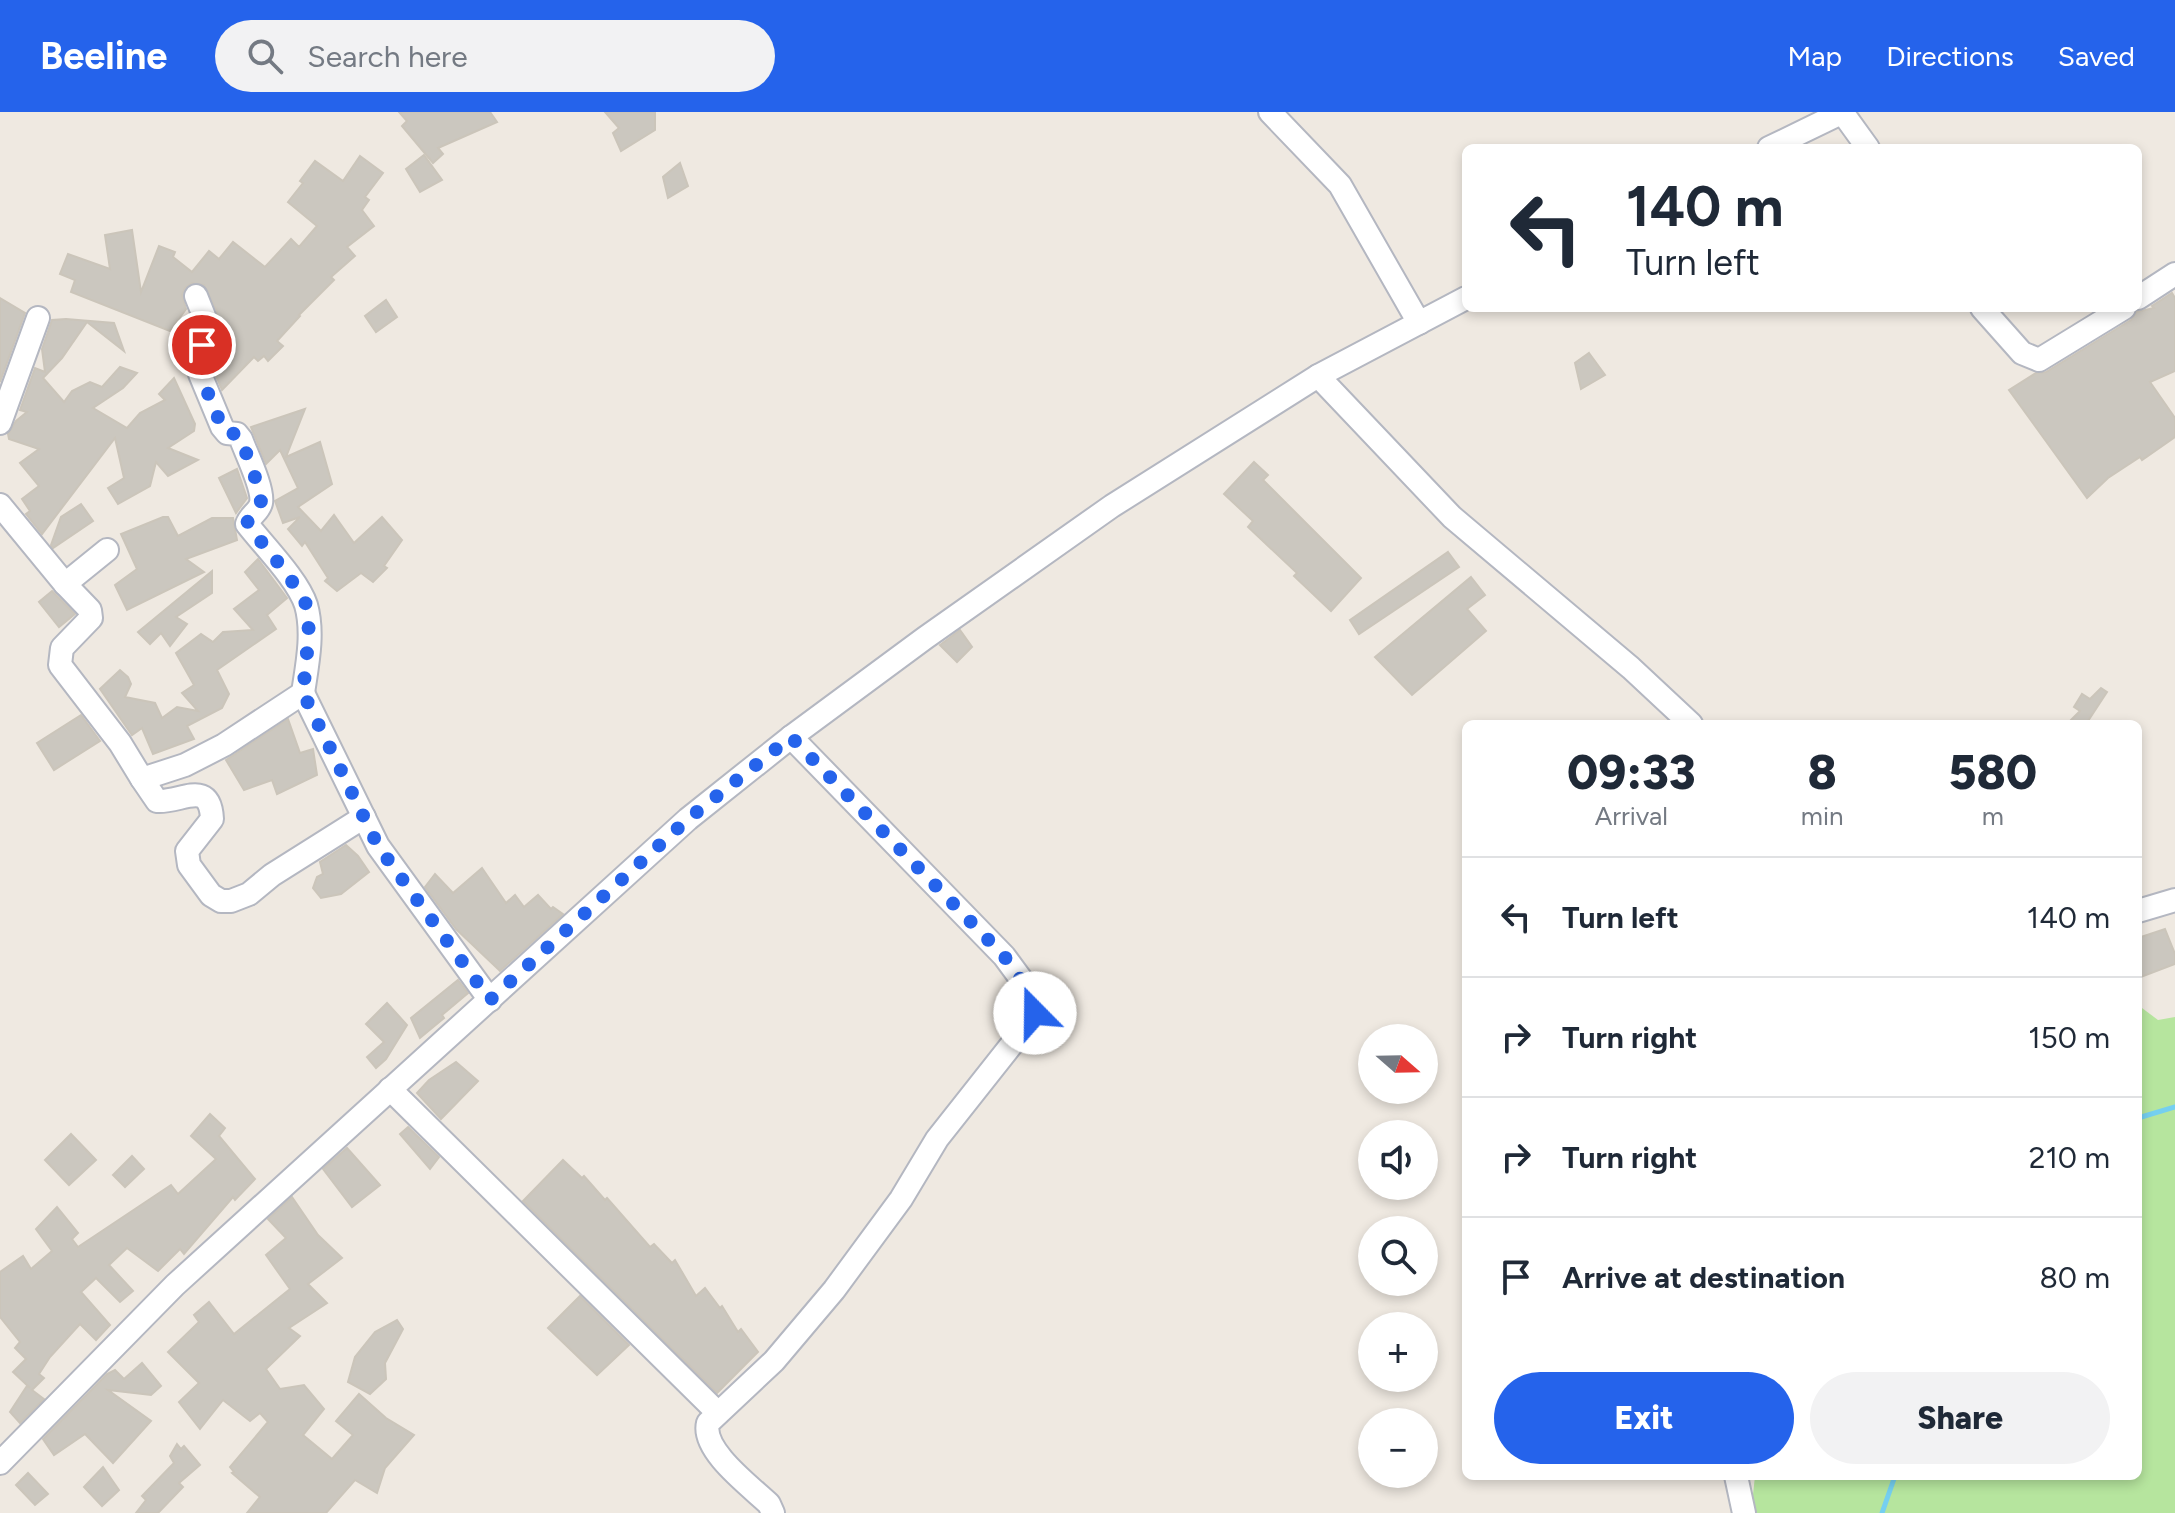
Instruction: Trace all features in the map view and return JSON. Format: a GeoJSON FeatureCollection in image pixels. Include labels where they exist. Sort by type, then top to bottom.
{"type":"FeatureCollection","features":[{"type":"Feature","properties":{"kind":"street"},"geometry":{"type":"LineString","coordinates":[[1270,112],[1340,185],[1419,323]]}},
{"type":"Feature","properties":{"kind":"street"},"geometry":{"type":"LineString","coordinates":[[1777,144],[1843,112],[1865,144]]}},
{"type":"Feature","properties":{"kind":"street"},"geometry":{"type":"LineString","coordinates":[[2142,295],[2175,274]]}},
{"type":"Feature","properties":{"kind":"street"},"geometry":{"type":"LineString","coordinates":[[196,296],[204,316],[200,374],[222,427],[227,433],[237,434],[241,439],[261,495],[259,508],[249,517],[247,524],[288,575],[306,604],[309,632],[303,693],[378,846],[490,1000]]}},
{"type":"Feature","properties":{"kind":"street"},"geometry":{"type":"LineString","coordinates":[[0,1463],[175,1285],[688,819],[791,737],[1112,506],[1318,376],[1462,300]]}},
{"type":"Feature","properties":{"kind":"street"},"geometry":{"type":"LineString","coordinates":[[1986,312],[2022,353],[2039,360],[2117,312]]}},
{"type":"Feature","properties":{"kind":"street"},"geometry":{"type":"LineString","coordinates":[[0,423],[38,318]]}},
{"type":"Feature","properties":{"kind":"street"},"geometry":{"type":"LineString","coordinates":[[1318,376],[1452,517],[1554,601],[1687,720]]}},
{"type":"Feature","properties":{"kind":"street"},"geometry":{"type":"LineString","coordinates":[[0,505],[90,610],[91,615],[62,648],[61,669],[120,743],[157,801],[196,794],[207,800],[212,819],[187,851],[187,857],[189,865],[211,895],[221,901],[231,901],[249,894],[293,860],[364,817]]}},
{"type":"Feature","properties":{"kind":"street"},"geometry":{"type":"LineString","coordinates":[[65,584],[107,550]]}},
{"type":"Feature","properties":{"kind":"street"},"geometry":{"type":"LineString","coordinates":[[142,779],[185,765],[224,745],[303,693]]}},
{"type":"Feature","properties":{"kind":"street"},"geometry":{"type":"LineString","coordinates":[[773,1513],[769,1504],[713,1448],[707,1427],[774,1361],[834,1290],[901,1199],[937,1139],[1031,1020],[1036,1006],[1032,994],[1004,956],[791,737]]}},
{"type":"Feature","properties":{"kind":"street"},"geometry":{"type":"LineString","coordinates":[[2142,910],[2175,900]]}},
{"type":"Feature","properties":{"kind":"street"},"geometry":{"type":"LineString","coordinates":[[390,1089],[718,1413]]}},
{"type":"Feature","properties":{"kind":"street"},"geometry":{"type":"LineString","coordinates":[[1737,1480],[1744,1513]]}},
{"type":"Feature","properties":{"kind":"green space"},"geometry":{"type":"Polygon","coordinates":[[[2142,1008],[2158,1020],[2175,1017],[2175,1513],[1751,1513],[1755,1480],[2142,1480],[2142,1008]]]}},
{"type":"Feature","properties":{"kind":"building"},"geometry":{"type":"Polygon","coordinates":[[[399,112],[490,112],[497,122],[438,148],[443,154],[433,163],[402,126],[407,121],[399,112]]]}},
{"type":"Feature","properties":{"kind":"building"},"geometry":{"type":"Polygon","coordinates":[[[605,112],[655,112],[655,130],[621,151],[613,133],[619,128],[605,112]]]}},
{"type":"Feature","properties":{"kind":"building"},"geometry":{"type":"Polygon","coordinates":[[[424,155],[442,180],[420,192],[406,169],[424,155]]]}},
{"type":"Feature","properties":{"kind":"building"},"geometry":{"type":"Polygon","coordinates":[[[360,156],[383,173],[365,197],[369,200],[362,210],[374,226],[347,247],[355,256],[331,277],[334,280],[277,341],[283,346],[268,361],[264,356],[258,361],[254,357],[222,390],[215,366],[232,348],[217,326],[217,311],[204,285],[192,283],[185,288],[182,295],[186,309],[170,331],[71,292],[75,280],[60,274],[68,254],[110,269],[105,235],[132,230],[141,292],[159,246],[175,252],[173,257],[192,272],[209,251],[219,259],[233,242],[265,267],[291,239],[299,247],[317,226],[288,202],[315,161],[343,181],[360,156]]]}},
{"type":"Feature","properties":{"kind":"building"},"geometry":{"type":"Polygon","coordinates":[[[680,163],[688,186],[668,198],[663,177],[680,163]]]}},
{"type":"Feature","properties":{"kind":"building"},"geometry":{"type":"Polygon","coordinates":[[[2172,293],[2175,298],[2175,371],[2150,382],[2175,418],[2175,437],[2108,478],[2087,498],[2009,390],[2036,373],[2046,372],[2131,320],[2137,312],[2154,308],[2152,306],[2172,293]]]}},
{"type":"Feature","properties":{"kind":"building"},"geometry":{"type":"Polygon","coordinates":[[[0,298],[25,313],[0,382],[0,298]]]}},
{"type":"Feature","properties":{"kind":"building"},"geometry":{"type":"Polygon","coordinates":[[[386,300],[397,317],[376,332],[365,316],[386,300]]]}},
{"type":"Feature","properties":{"kind":"building"},"geometry":{"type":"Polygon","coordinates":[[[52,320],[114,323],[124,351],[87,322],[62,358],[43,378],[64,402],[72,391],[90,382],[102,387],[120,367],[137,373],[123,388],[93,408],[127,428],[140,413],[165,400],[159,394],[174,378],[195,424],[194,431],[168,448],[198,460],[168,476],[156,462],[150,486],[118,504],[108,488],[124,478],[115,438],[42,534],[26,514],[30,511],[22,499],[39,486],[20,463],[39,449],[9,439],[8,434],[16,421],[27,412],[20,410],[35,368],[45,372],[42,349],[52,320]]]}},
{"type":"Feature","properties":{"kind":"building"},"geometry":{"type":"Polygon","coordinates":[[[1589,353],[1605,375],[1581,389],[1575,363],[1589,353]]]}},
{"type":"Feature","properties":{"kind":"building"},"geometry":{"type":"Polygon","coordinates":[[[305,409],[286,457],[320,442],[332,484],[298,507],[321,531],[334,515],[354,543],[382,517],[402,540],[384,566],[387,568],[373,582],[361,573],[337,591],[325,581],[328,578],[305,542],[302,546],[288,529],[300,517],[283,523],[275,501],[298,488],[280,450],[266,464],[251,427],[305,409]]]}},
{"type":"Feature","properties":{"kind":"building"},"geometry":{"type":"Polygon","coordinates":[[[1254,462],[1268,475],[1263,480],[1361,578],[1331,611],[1294,576],[1297,573],[1248,527],[1253,521],[1224,494],[1254,462]]]}},
{"type":"Feature","properties":{"kind":"building"},"geometry":{"type":"Polygon","coordinates":[[[237,469],[247,498],[236,513],[219,478],[237,469]]]}},
{"type":"Feature","properties":{"kind":"building"},"geometry":{"type":"Polygon","coordinates":[[[81,504],[93,521],[53,548],[51,545],[61,517],[81,504]]]}},
{"type":"Feature","properties":{"kind":"building"},"geometry":{"type":"Polygon","coordinates":[[[168,517],[178,536],[212,518],[233,518],[237,540],[186,559],[204,572],[127,610],[115,585],[137,569],[121,534],[168,517]]]}},
{"type":"Feature","properties":{"kind":"building"},"geometry":{"type":"Polygon","coordinates":[[[1448,552],[1459,567],[1359,634],[1350,620],[1448,552]]]}},
{"type":"Feature","properties":{"kind":"building"},"geometry":{"type":"Polygon","coordinates":[[[258,559],[287,598],[267,615],[276,629],[217,670],[229,694],[222,708],[187,726],[194,739],[153,754],[142,728],[132,735],[100,689],[120,670],[131,684],[125,697],[155,703],[162,718],[177,707],[198,711],[182,693],[194,685],[176,653],[201,634],[213,642],[223,632],[253,630],[234,609],[259,590],[245,572],[258,559]]]}},
{"type":"Feature","properties":{"kind":"building"},"geometry":{"type":"Polygon","coordinates":[[[212,571],[212,593],[176,617],[187,624],[170,646],[161,633],[150,644],[138,632],[212,571]]]}},
{"type":"Feature","properties":{"kind":"building"},"geometry":{"type":"Polygon","coordinates":[[[1471,577],[1485,595],[1467,609],[1486,631],[1412,695],[1375,657],[1471,577]]]}},
{"type":"Feature","properties":{"kind":"building"},"geometry":{"type":"Polygon","coordinates":[[[52,591],[75,614],[59,627],[39,602],[52,591]]]}},
{"type":"Feature","properties":{"kind":"building"},"geometry":{"type":"Polygon","coordinates":[[[960,630],[972,647],[957,662],[940,645],[960,630]]]}},
{"type":"Feature","properties":{"kind":"building"},"geometry":{"type":"Polygon","coordinates":[[[2101,688],[2107,692],[2089,720],[2071,720],[2080,711],[2074,707],[2082,694],[2090,699],[2101,688]]]}},
{"type":"Feature","properties":{"kind":"building"},"geometry":{"type":"Polygon","coordinates":[[[81,715],[100,741],[54,770],[37,743],[81,715]]]}},
{"type":"Feature","properties":{"kind":"building"},"geometry":{"type":"Polygon","coordinates":[[[288,719],[300,753],[313,749],[317,775],[277,794],[272,780],[244,790],[226,760],[288,719]]]}},
{"type":"Feature","properties":{"kind":"building"},"geometry":{"type":"Polygon","coordinates":[[[346,845],[369,872],[341,894],[321,898],[313,888],[317,877],[323,874],[320,862],[346,845]]]}},
{"type":"Feature","properties":{"kind":"building"},"geometry":{"type":"Polygon","coordinates":[[[482,868],[506,903],[515,895],[524,907],[538,895],[551,909],[553,907],[563,914],[500,971],[456,929],[425,887],[435,874],[453,893],[482,868]]]}},
{"type":"Feature","properties":{"kind":"building"},"geometry":{"type":"Polygon","coordinates":[[[2165,929],[2175,954],[2175,964],[2142,976],[2142,937],[2165,929]]]}},
{"type":"Feature","properties":{"kind":"building"},"geometry":{"type":"Polygon","coordinates":[[[458,980],[468,993],[420,1038],[411,1018],[458,980]]]}},
{"type":"Feature","properties":{"kind":"building"},"geometry":{"type":"Polygon","coordinates":[[[387,1003],[407,1025],[386,1059],[376,1068],[367,1057],[384,1042],[366,1024],[387,1003]]]}},
{"type":"Feature","properties":{"kind":"building"},"geometry":{"type":"Polygon","coordinates":[[[456,1062],[478,1081],[441,1119],[417,1093],[429,1080],[456,1062]]]}},
{"type":"Feature","properties":{"kind":"building"},"geometry":{"type":"Polygon","coordinates":[[[210,1114],[225,1128],[219,1136],[255,1179],[235,1200],[233,1197],[184,1254],[180,1249],[158,1271],[127,1248],[109,1265],[133,1291],[120,1302],[96,1278],[81,1292],[110,1325],[96,1340],[80,1324],[39,1374],[44,1378],[32,1390],[44,1399],[20,1423],[10,1412],[27,1386],[30,1388],[13,1372],[26,1359],[15,1348],[20,1342],[0,1317],[0,1272],[23,1256],[31,1269],[52,1251],[36,1229],[57,1207],[78,1233],[72,1239],[78,1247],[171,1185],[178,1194],[216,1159],[191,1136],[210,1114]]]}},
{"type":"Feature","properties":{"kind":"building"},"geometry":{"type":"Polygon","coordinates":[[[408,1127],[439,1157],[430,1169],[400,1134],[408,1127]]]}},
{"type":"Feature","properties":{"kind":"building"},"geometry":{"type":"Polygon","coordinates":[[[71,1134],[96,1160],[69,1185],[45,1160],[71,1134]]]}},
{"type":"Feature","properties":{"kind":"building"},"geometry":{"type":"Polygon","coordinates":[[[347,1148],[380,1185],[352,1207],[323,1169],[347,1148]]]}},
{"type":"Feature","properties":{"kind":"building"},"geometry":{"type":"Polygon","coordinates":[[[132,1156],[144,1169],[125,1187],[113,1175],[132,1156]]]}},
{"type":"Feature","properties":{"kind":"building"},"geometry":{"type":"Polygon","coordinates":[[[563,1160],[582,1178],[584,1176],[605,1200],[607,1198],[650,1247],[654,1244],[672,1263],[675,1260],[696,1296],[705,1288],[720,1308],[722,1306],[738,1332],[741,1329],[758,1352],[717,1393],[523,1201],[563,1160]]]}},
{"type":"Feature","properties":{"kind":"building"},"geometry":{"type":"Polygon","coordinates":[[[292,1197],[318,1235],[342,1258],[308,1284],[327,1303],[289,1328],[300,1336],[266,1369],[280,1389],[304,1385],[324,1409],[303,1435],[332,1459],[353,1435],[336,1421],[359,1394],[386,1418],[414,1435],[385,1468],[377,1493],[355,1480],[326,1513],[247,1513],[260,1497],[232,1473],[230,1467],[268,1422],[260,1413],[250,1421],[223,1400],[200,1429],[179,1402],[199,1383],[168,1352],[199,1322],[194,1315],[209,1302],[234,1334],[290,1289],[266,1255],[286,1238],[268,1219],[292,1197]]]}},
{"type":"Feature","properties":{"kind":"building"},"geometry":{"type":"Polygon","coordinates":[[[580,1296],[629,1345],[597,1375],[548,1328],[580,1296]]]}},
{"type":"Feature","properties":{"kind":"building"},"geometry":{"type":"Polygon","coordinates":[[[397,1320],[403,1329],[385,1363],[386,1379],[370,1394],[348,1382],[355,1357],[375,1332],[397,1320]]]}},
{"type":"Feature","properties":{"kind":"building"},"geometry":{"type":"Polygon","coordinates":[[[142,1363],[161,1386],[151,1395],[108,1390],[151,1421],[113,1463],[85,1434],[54,1455],[43,1439],[107,1374],[115,1370],[124,1379],[142,1363]]]}},
{"type":"Feature","properties":{"kind":"building"},"geometry":{"type":"Polygon","coordinates":[[[177,1444],[181,1449],[184,1446],[200,1465],[179,1483],[183,1487],[158,1513],[136,1513],[146,1500],[142,1496],[174,1463],[170,1456],[177,1444]]]}},
{"type":"Feature","properties":{"kind":"building"},"geometry":{"type":"Polygon","coordinates":[[[103,1467],[119,1490],[102,1506],[84,1487],[103,1467]]]}},
{"type":"Feature","properties":{"kind":"building"},"geometry":{"type":"Polygon","coordinates":[[[28,1473],[48,1494],[35,1505],[16,1485],[28,1473]]]}},
{"type":"Feature","properties":{"kind":"waterway"},"geometry":{"type":"LineString","coordinates":[[2142,1117],[2175,1107]]}},
{"type":"Feature","properties":{"kind":"waterway"},"geometry":{"type":"LineString","coordinates":[[1882,1513],[1894,1480]]}},
{"type":"Feature","properties":{"kind":"route"},"geometry":{"type":"LineString","coordinates":[[202,345],[200,374],[222,427],[227,433],[237,434],[241,439],[260,491],[261,503],[247,524],[263,541],[306,604],[309,632],[303,693],[378,846],[490,1000],[688,819],[791,737],[1004,956],[1035,1000],[1035,1013]]}}]}
